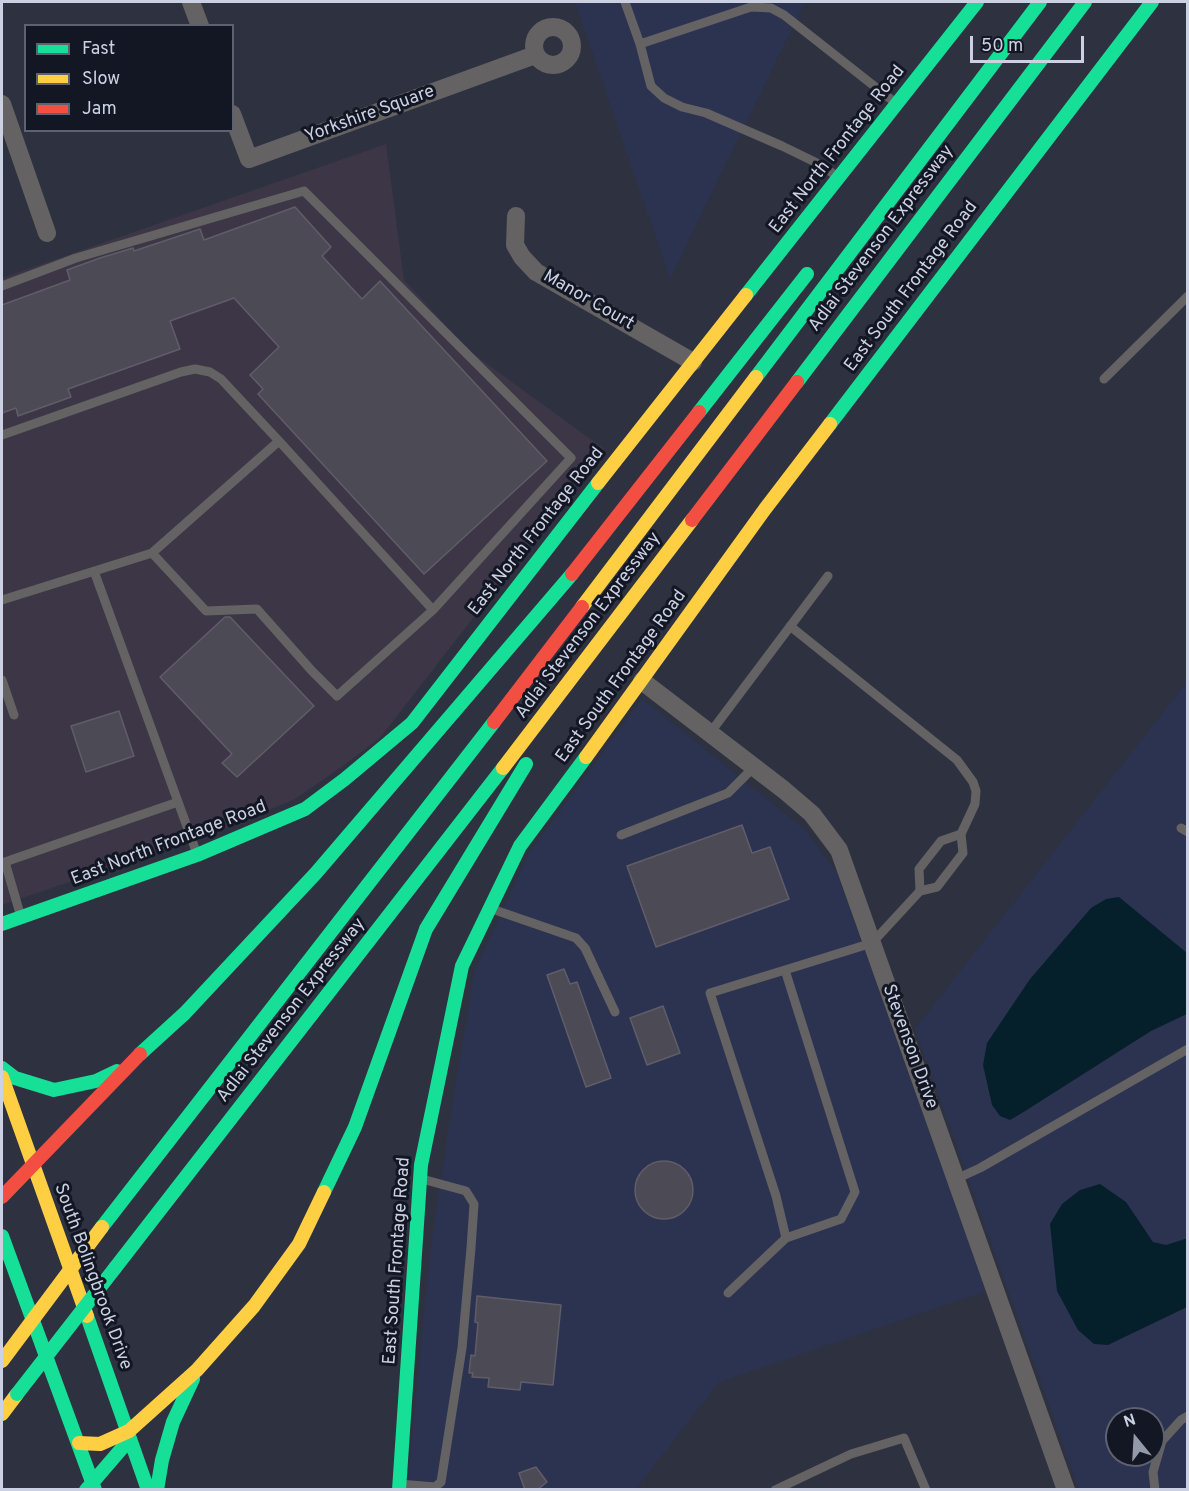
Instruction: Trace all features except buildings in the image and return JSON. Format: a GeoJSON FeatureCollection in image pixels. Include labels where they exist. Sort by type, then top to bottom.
{"type":"FeatureCollection","features":[{"type":"Feature","properties":{"kind":"main road","name":"East North Frontage Road"},"geometry":{"type":"LineString","coordinates":[[2,924],[197,855],[305,809],[412,723],[977,2]]}},
{"type":"Feature","properties":{"kind":"main road","name":"Adlai Stevenson Expressway"},"geometry":{"type":"LineString","coordinates":[[2,1361],[102,1227],[519,689],[1040,2]]}},
{"type":"Feature","properties":{"kind":"main road","name":"Adlai Stevenson Expressway"},"geometry":{"type":"LineString","coordinates":[[2,1414],[563,691],[1085,2]]}},
{"type":"Feature","properties":{"kind":"main road","name":"East South Frontage Road"},"geometry":{"type":"LineString","coordinates":[[399,1487],[419,1178],[462,966],[520,846],[765,509],[1152,2]]}},
{"type":"Feature","properties":{"kind":"main road"},"geometry":{"type":"LineString","coordinates":[[919,140],[1013,38]]}},
{"type":"Feature","properties":{"kind":"main road"},"geometry":{"type":"LineString","coordinates":[[2,1197],[126,1067],[184,1013],[316,873],[591,551],[813,265]]}},
{"type":"Feature","properties":{"kind":"main road"},"geometry":{"type":"LineString","coordinates":[[79,1443],[100,1444],[129,1431],[197,1370],[254,1306],[299,1244],[355,1127],[426,929],[513,788],[563,691]]}},
{"type":"Feature","properties":{"kind":"main road"},"geometry":{"type":"LineString","coordinates":[[2,1068],[15,1078],[54,1090],[96,1081],[126,1067]]}},
{"type":"Feature","properties":{"kind":"main road","name":"South Bolingbrook Drive"},"geometry":{"type":"LineString","coordinates":[[2,1077],[148,1490]]}},
{"type":"Feature","properties":{"kind":"main road"},"geometry":{"type":"LineString","coordinates":[[2,1236],[79,1443],[92,1488]]}},
{"type":"Feature","properties":{"kind":"main road"},"geometry":{"type":"LineString","coordinates":[[157,1490],[162,1460],[173,1422],[197,1370]]}},
{"type":"Feature","properties":{"kind":"main road"},"geometry":{"type":"LineString","coordinates":[[92,1488],[123,1447],[129,1431]]}},
{"type":"Feature","properties":{"kind":"street"},"geometry":{"type":"LineString","coordinates":[[191,2],[199,24]]}},
{"type":"Feature","properties":{"kind":"street","name":"Yorkshire Square"},"geometry":{"type":"LineString","coordinates":[[234,119],[249,159],[535,55]]}},
{"type":"Feature","properties":{"kind":"street"},"geometry":{"type":"LineString","coordinates":[[2,104],[47,233]]}},
{"type":"Feature","properties":{"kind":"street","name":"Manor Court"},"geometry":{"type":"LineString","coordinates":[[516,216],[516,245],[522,257],[536,272],[693,363]]}},
{"type":"Feature","properties":{"kind":"street","name":"Stevenson Drive"},"geometry":{"type":"LineString","coordinates":[[642,681],[812,814],[839,850],[1066,1490]]}},
{"type":"Feature","properties":{"kind":"lane"},"geometry":{"type":"LineString","coordinates":[[625,2],[640,44],[651,86],[664,98],[682,107],[706,113],[782,146],[840,177]]}},
{"type":"Feature","properties":{"kind":"lane"},"geometry":{"type":"LineString","coordinates":[[640,44],[750,4],[771,8],[784,15],[898,104]]}},
{"type":"Feature","properties":{"kind":"lane"},"geometry":{"type":"LineString","coordinates":[[2,286],[76,258],[304,191],[571,458],[433,610],[337,696],[258,609],[206,611],[152,553]]}},
{"type":"Feature","properties":{"kind":"lane"},"geometry":{"type":"LineString","coordinates":[[1104,379],[1188,296]]}},
{"type":"Feature","properties":{"kind":"lane"},"geometry":{"type":"LineString","coordinates":[[2,435],[181,372],[195,369],[210,372],[221,379],[433,610]]}},
{"type":"Feature","properties":{"kind":"lane"},"geometry":{"type":"LineString","coordinates":[[2,600],[152,553],[279,441]]}},
{"type":"Feature","properties":{"kind":"lane"},"geometry":{"type":"LineString","coordinates":[[94,571],[197,855]]}},
{"type":"Feature","properties":{"kind":"lane"},"geometry":{"type":"LineString","coordinates":[[710,733],[828,576]]}},
{"type":"Feature","properties":{"kind":"lane"},"geometry":{"type":"LineString","coordinates":[[786,1239],[776,1196],[710,993],[872,943],[920,891],[937,887],[963,854],[962,834],[975,804],[976,791],[973,782],[957,760],[790,626]]}},
{"type":"Feature","properties":{"kind":"lane"},"geometry":{"type":"LineString","coordinates":[[2,680],[14,715]]}},
{"type":"Feature","properties":{"kind":"lane"},"geometry":{"type":"LineString","coordinates":[[621,835],[728,793],[754,767]]}},
{"type":"Feature","properties":{"kind":"lane"},"geometry":{"type":"LineString","coordinates":[[21,917],[3,862],[178,802]]}},
{"type":"Feature","properties":{"kind":"lane"},"geometry":{"type":"LineString","coordinates":[[920,891],[919,869],[941,841],[962,834]]}},
{"type":"Feature","properties":{"kind":"lane"},"geometry":{"type":"LineString","coordinates":[[490,908],[576,938],[585,948],[615,1012]]}},
{"type":"Feature","properties":{"kind":"lane"},"geometry":{"type":"LineString","coordinates":[[728,1293],[786,1239],[841,1219],[855,1192],[785,970]]}},
{"type":"Feature","properties":{"kind":"lane"},"geometry":{"type":"LineString","coordinates":[[956,1179],[980,1168],[1188,1049]]}},
{"type":"Feature","properties":{"kind":"lane"},"geometry":{"type":"LineString","coordinates":[[399,1487],[435,1487],[441,1482],[462,1348],[474,1204],[466,1191],[419,1178]]}},
{"type":"Feature","properties":{"kind":"lane"},"geometry":{"type":"LineString","coordinates":[[1155,1490],[1153,1472],[1162,1440],[1181,1420],[1188,1416]]}},
{"type":"Feature","properties":{"kind":"lane"},"geometry":{"type":"LineString","coordinates":[[775,1490],[851,1454],[904,1438],[926,1490]]}},
{"type":"Feature","properties":{"kind":"shaded area"},"geometry":{"type":"Polygon","coordinates":[[[575,2],[805,2],[670,278],[575,2]]]}},
{"type":"Feature","properties":{"kind":"shaded area"},"geometry":{"type":"Polygon","coordinates":[[[386,144],[404,280],[468,350],[604,449],[380,738],[295,799],[224,829],[2,905],[2,278],[386,144]]]}},
{"type":"Feature","properties":{"kind":"shaded area"},"geometry":{"type":"Polygon","coordinates":[[[1187,682],[1187,1489],[1079,1489],[915,1029],[1187,682]]]}},
{"type":"Feature","properties":{"kind":"shaded area"},"geometry":{"type":"Polygon","coordinates":[[[642,699],[805,830],[837,873],[986,1291],[719,1382],[636,1489],[407,1490],[431,1246],[475,971],[528,855],[642,699]]]}},
{"type":"Feature","properties":{"kind":"shaded area"},"geometry":{"type":"Polygon","coordinates":[[[1119,897],[1187,953],[1187,1014],[1151,1031],[1010,1120],[1000,1116],[992,1105],[983,1065],[987,1043],[1030,979],[1091,908],[1106,899],[1119,897]]]}},
{"type":"Feature","properties":{"kind":"shaded area"},"geometry":{"type":"Polygon","coordinates":[[[1100,1184],[1126,1202],[1153,1242],[1166,1245],[1188,1238],[1187,1307],[1108,1345],[1094,1344],[1078,1330],[1057,1291],[1050,1224],[1062,1204],[1080,1190],[1100,1184]]]}},
{"type":"Feature","properties":{"kind":"traffic: fast"},"geometry":{"type":"LineString","coordinates":[[746,295],[977,2]]}},
{"type":"Feature","properties":{"kind":"traffic: fast"},"geometry":{"type":"LineString","coordinates":[[756,377],[1040,2]]}},
{"type":"Feature","properties":{"kind":"traffic: fast"},"geometry":{"type":"LineString","coordinates":[[797,382],[1085,2]]}},
{"type":"Feature","properties":{"kind":"traffic: fast"},"geometry":{"type":"LineString","coordinates":[[830,424],[1152,2]]}},
{"type":"Feature","properties":{"kind":"traffic: fast"},"geometry":{"type":"LineString","coordinates":[[699,412],[807,274]]}},
{"type":"Feature","properties":{"kind":"traffic: fast"},"geometry":{"type":"LineString","coordinates":[[2,924],[197,855],[305,809],[412,723],[598,483]]}},
{"type":"Feature","properties":{"kind":"traffic: fast"},"geometry":{"type":"LineString","coordinates":[[140,1054],[185,1013],[316,873],[572,574]]}},
{"type":"Feature","properties":{"kind":"traffic: fast"},"geometry":{"type":"LineString","coordinates":[[102,1227],[494,722]]}},
{"type":"Feature","properties":{"kind":"traffic: fast"},"geometry":{"type":"LineString","coordinates":[[399,1490],[421,1165],[462,966],[520,846],[586,757]]}},
{"type":"Feature","properties":{"kind":"traffic: fast"},"geometry":{"type":"LineString","coordinates":[[324,1192],[355,1127],[426,929],[526,764]]}},
{"type":"Feature","properties":{"kind":"traffic: fast"},"geometry":{"type":"LineString","coordinates":[[115,1268],[503,768]]}},
{"type":"Feature","properties":{"kind":"traffic: fast"},"geometry":{"type":"LineString","coordinates":[[2,1068],[15,1078],[54,1090],[96,1081],[117,1071]]}},
{"type":"Feature","properties":{"kind":"traffic: fast"},"geometry":{"type":"LineString","coordinates":[[2,1236],[95,1490]]}},
{"type":"Feature","properties":{"kind":"traffic: fast"},"geometry":{"type":"LineString","coordinates":[[17,1394],[115,1268]]}},
{"type":"Feature","properties":{"kind":"traffic: fast"},"geometry":{"type":"LineString","coordinates":[[87,1316],[148,1490]]}},
{"type":"Feature","properties":{"kind":"traffic: fast"},"geometry":{"type":"LineString","coordinates":[[157,1490],[162,1460],[173,1422],[193,1379]]}},
{"type":"Feature","properties":{"kind":"traffic: fast"},"geometry":{"type":"LineString","coordinates":[[86,1490],[123,1447],[129,1431]]}},
{"type":"Feature","properties":{"kind":"traffic: slow"},"geometry":{"type":"LineString","coordinates":[[598,483],[746,295]]}},
{"type":"Feature","properties":{"kind":"traffic: slow"},"geometry":{"type":"LineString","coordinates":[[582,607],[756,377]]}},
{"type":"Feature","properties":{"kind":"traffic: slow"},"geometry":{"type":"LineString","coordinates":[[586,757],[765,509],[830,424]]}},
{"type":"Feature","properties":{"kind":"traffic: slow"},"geometry":{"type":"LineString","coordinates":[[503,768],[692,520]]}},
{"type":"Feature","properties":{"kind":"traffic: slow"},"geometry":{"type":"LineString","coordinates":[[2,1077],[87,1316]]}},
{"type":"Feature","properties":{"kind":"traffic: slow"},"geometry":{"type":"LineString","coordinates":[[79,1443],[100,1444],[129,1431],[197,1370],[254,1306],[299,1244],[324,1192]]}},
{"type":"Feature","properties":{"kind":"traffic: slow"},"geometry":{"type":"LineString","coordinates":[[2,1361],[102,1227]]}},
{"type":"Feature","properties":{"kind":"traffic: slow"},"geometry":{"type":"LineString","coordinates":[[2,1414],[17,1394]]}},
{"type":"Feature","properties":{"kind":"traffic: jam"},"geometry":{"type":"LineString","coordinates":[[692,520],[797,382]]}},
{"type":"Feature","properties":{"kind":"traffic: jam"},"geometry":{"type":"LineString","coordinates":[[572,574],[699,412]]}},
{"type":"Feature","properties":{"kind":"traffic: jam"},"geometry":{"type":"LineString","coordinates":[[494,722],[582,607]]}},
{"type":"Feature","properties":{"kind":"traffic: jam"},"geometry":{"type":"LineString","coordinates":[[2,1197],[140,1054]]}}]}
